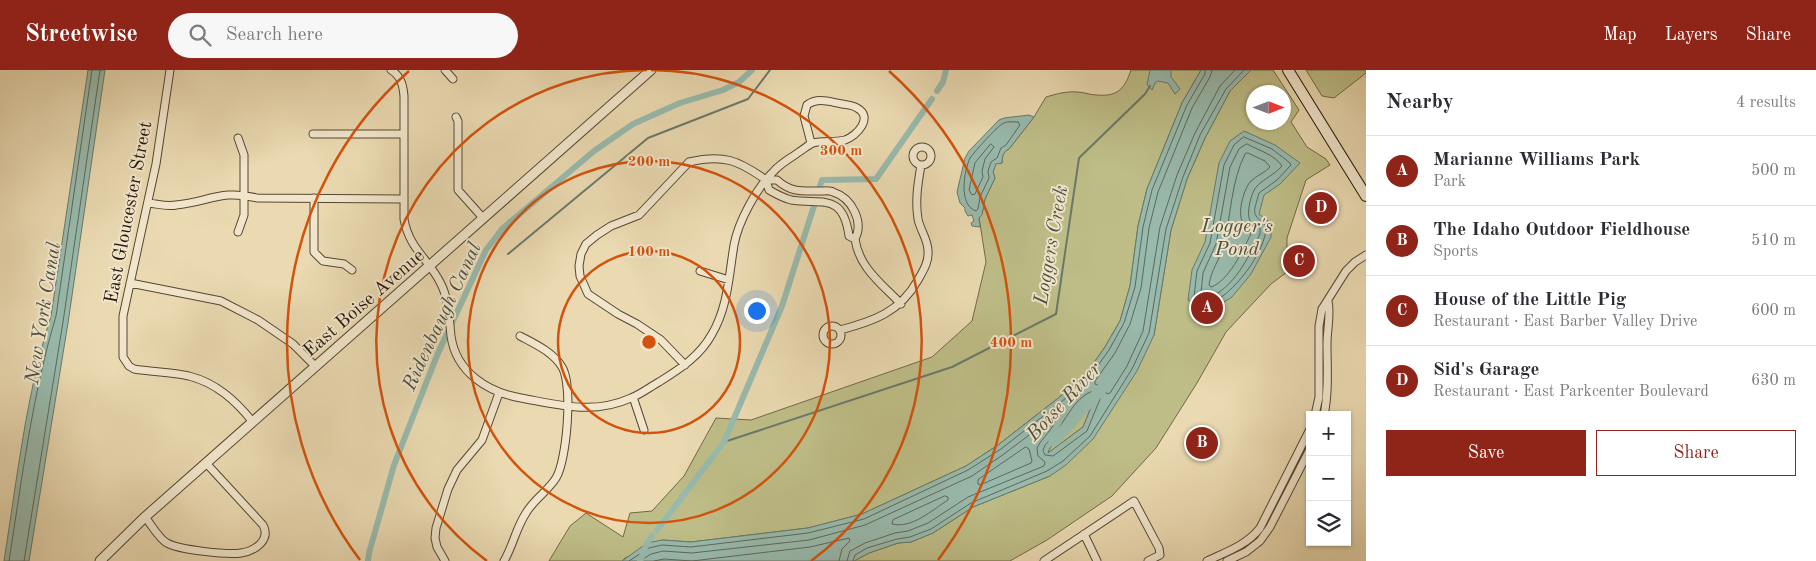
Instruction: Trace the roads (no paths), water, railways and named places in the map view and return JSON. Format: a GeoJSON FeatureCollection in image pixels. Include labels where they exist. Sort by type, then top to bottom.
{"type":"FeatureCollection","features":[{"type":"Feature","properties":{"kind":"main road"},"geometry":{"type":"LineString","coordinates":[[1288,70],[1366,196]]}},
{"type":"Feature","properties":{"kind":"street","name":"East Gloucester Street"},"geometry":{"type":"LineString","coordinates":[[170,70],[149,202],[122,326],[122,352],[125,361],[134,369],[189,376],[205,382],[234,400],[252,421]]}},
{"type":"Feature","properties":{"kind":"street"},"geometry":{"type":"LineString","coordinates":[[391,70],[401,80],[403,88],[404,219],[406,233],[412,245],[430,265],[443,287],[452,338],[460,359],[466,369],[476,379],[499,393],[567,407],[600,408],[633,398],[685,365],[701,350],[713,333],[724,306],[738,229],[747,210],[766,180],[781,164],[811,144],[825,141],[838,142],[853,136],[863,126],[864,118],[861,110],[854,106],[820,100],[813,100],[807,104],[804,116],[811,144]]}},
{"type":"Feature","properties":{"kind":"street"},"geometry":{"type":"LineString","coordinates":[[445,70],[452,79]]}},
{"type":"Feature","properties":{"kind":"street","name":"East Boise Avenue"},"geometry":{"type":"LineString","coordinates":[[100,561],[145,516],[651,70]]}},
{"type":"Feature","properties":{"kind":"street"},"geometry":{"type":"LineString","coordinates":[[456,117],[458,121],[458,190],[483,218]]}},
{"type":"Feature","properties":{"kind":"street"},"geometry":{"type":"LineString","coordinates":[[313,134],[404,134]]}},
{"type":"Feature","properties":{"kind":"street"},"geometry":{"type":"LineString","coordinates":[[238,138],[244,155],[244,215],[238,232]]}},
{"type":"Feature","properties":{"kind":"street"},"geometry":{"type":"LineString","coordinates":[[685,365],[661,340],[588,294],[580,276],[579,266],[581,254],[586,244],[611,226],[639,215],[689,162],[701,159],[722,158],[733,160],[766,180],[777,180],[784,187],[792,191],[832,191],[845,199],[856,214],[859,231],[855,239],[858,253],[866,268],[901,304]]}},
{"type":"Feature","properties":{"kind":"street"},"geometry":{"type":"LineString","coordinates":[[840,330],[874,320],[901,304],[912,291],[928,260],[928,246],[918,220],[916,199],[921,165]]}},
{"type":"Feature","properties":{"kind":"street"},"geometry":{"type":"LineString","coordinates":[[766,180],[769,190],[782,197],[792,200],[828,202],[836,207],[848,223],[849,236],[855,239]]}},
{"type":"Feature","properties":{"kind":"street"},"geometry":{"type":"LineString","coordinates":[[149,202],[164,206],[176,206],[224,194],[244,194],[257,198],[404,199]]}},
{"type":"Feature","properties":{"kind":"street"},"geometry":{"type":"LineString","coordinates":[[314,198],[314,252],[323,261],[344,264],[352,270]]}},
{"type":"Feature","properties":{"kind":"street"},"geometry":{"type":"LineString","coordinates":[[1316,411],[1319,389],[1319,326],[1322,309],[1346,271],[1366,255]]}},
{"type":"Feature","properties":{"kind":"street"},"geometry":{"type":"LineString","coordinates":[[700,271],[729,280]]}},
{"type":"Feature","properties":{"kind":"street"},"geometry":{"type":"LineString","coordinates":[[130,283],[221,302],[258,320],[293,344],[315,366]]}},
{"type":"Feature","properties":{"kind":"street"},"geometry":{"type":"LineString","coordinates":[[1324,411],[1330,311],[1328,301]]}},
{"type":"Feature","properties":{"kind":"street"},"geometry":{"type":"LineString","coordinates":[[504,561],[524,515],[536,498],[556,478],[564,457],[568,382],[562,366],[547,352],[520,336]]}},
{"type":"Feature","properties":{"kind":"street"},"geometry":{"type":"LineString","coordinates":[[445,561],[437,547],[435,538],[436,528],[448,489],[457,470],[482,440],[499,393]]}},
{"type":"Feature","properties":{"kind":"street"},"geometry":{"type":"LineString","coordinates":[[633,398],[644,430]]}},
{"type":"Feature","properties":{"kind":"street"},"geometry":{"type":"LineString","coordinates":[[1207,561],[1234,548],[1254,535],[1260,528],[1306,436]]}},
{"type":"Feature","properties":{"kind":"street"},"geometry":{"type":"LineString","coordinates":[[1227,561],[1246,552],[1260,541],[1270,527],[1306,456]]}},
{"type":"Feature","properties":{"kind":"street"},"geometry":{"type":"LineString","coordinates":[[145,516],[166,543],[187,549],[240,554],[260,544],[265,537],[263,525],[206,463]]}},
{"type":"Feature","properties":{"kind":"street"},"geometry":{"type":"LineString","coordinates":[[1044,561],[1134,501],[1159,548],[1160,556],[1148,561]]}},
{"type":"Feature","properties":{"kind":"street"},"geometry":{"type":"LineString","coordinates":[[1084,534],[1097,561]]}},
{"type":"Feature","properties":{"kind":"water"},"geometry":{"type":"Polygon","coordinates":[[[88,70],[105,70],[68,323],[29,561],[4,561],[29,407],[42,346],[51,316],[88,70]]]}},
{"type":"Feature","properties":{"kind":"water"},"geometry":{"type":"Polygon","coordinates":[[[1150,70],[1171,70],[1171,77],[1180,89],[1175,94],[1168,83],[1158,81],[1152,90],[1147,85],[1150,70]]]}},
{"type":"Feature","properties":{"kind":"water"},"geometry":{"type":"Polygon","coordinates":[[[1201,70],[1251,70],[1230,91],[1205,138],[1187,179],[1171,230],[1154,335],[1137,371],[1093,439],[1066,465],[1050,476],[973,507],[933,533],[911,542],[898,543],[869,553],[854,561],[622,561],[647,543],[662,540],[691,542],[808,528],[862,514],[966,466],[998,445],[1057,399],[1085,375],[1105,347],[1120,321],[1130,286],[1138,226],[1147,189],[1182,103],[1201,70]],[[1094,395],[1082,405],[1048,453],[1083,427],[1095,398],[1094,395]]]}},
{"type":"Feature","properties":{"kind":"water"},"geometry":{"type":"Polygon","coordinates":[[[1029,115],[1034,117],[1004,153],[1002,163],[996,164],[993,172],[995,178],[985,199],[982,215],[979,218],[980,227],[972,226],[971,223],[974,221],[972,215],[968,216],[965,208],[960,203],[957,192],[965,158],[969,151],[999,120],[1029,115]]]}},
{"type":"Feature","properties":{"kind":"water","name":"Logger's Pond"},"geometry":{"type":"Polygon","coordinates":[[[1244,131],[1275,145],[1300,163],[1280,184],[1264,195],[1259,214],[1271,223],[1271,237],[1251,274],[1232,297],[1209,311],[1188,300],[1192,270],[1205,242],[1219,163],[1230,141],[1244,131]]]}},
{"type":"Feature","properties":{"kind":"waterway","name":"Ridenbaugh Canal"},"geometry":{"type":"LineString","coordinates":[[368,561],[394,465],[438,353],[486,250],[502,229],[594,151],[633,124],[680,103],[723,90],[739,82],[752,70]]}},
{"type":"Feature","properties":{"kind":"waterway"},"geometry":{"type":"LineString","coordinates":[[508,254],[648,138],[748,99],[770,70]]}},
{"type":"Feature","properties":{"kind":"waterway"},"geometry":{"type":"LineString","coordinates":[[937,91],[943,82],[946,70]]}},
{"type":"Feature","properties":{"kind":"waterway","name":"Loggers Creek"},"geometry":{"type":"LineString","coordinates":[[724,442],[952,367],[1056,314],[1079,158],[1145,94],[1150,86]]}},
{"type":"Feature","properties":{"kind":"waterway"},"geometry":{"type":"LineString","coordinates":[[820,186],[822,180],[876,179],[932,99]]}},
{"type":"Feature","properties":{"kind":"waterway"},"geometry":{"type":"LineString","coordinates":[[657,530],[724,442],[782,306],[814,206]]}},
{"type":"Feature","properties":{"kind":"waterway","name":"Boise River"},"geometry":{"type":"LineString","coordinates":[[1054,441],[1105,385]]}},
{"type":"Feature","properties":{"kind":"waterway"},"geometry":{"type":"LineString","coordinates":[[640,561],[652,536]]}},
{"type":"Feature","properties":{"kind":"place","name":"Sid's Garage"},"geometry":{"type":"Point","coordinates":[1321,208]}},
{"type":"Feature","properties":{"kind":"place","name":"House of the Little Pig"},"geometry":{"type":"Point","coordinates":[1299,261]}},
{"type":"Feature","properties":{"kind":"place","name":"Marianne Williams Park"},"geometry":{"type":"Point","coordinates":[1207,308]}},
{"type":"Feature","properties":{"kind":"place","name":"The Idaho Outdoor Fieldhouse"},"geometry":{"type":"Point","coordinates":[1202,443]}},
{"type":"Feature","properties":{"kind":"water label","name":"New York Canal"},"geometry":{"type":"Point","coordinates":[42,313]}}]}
